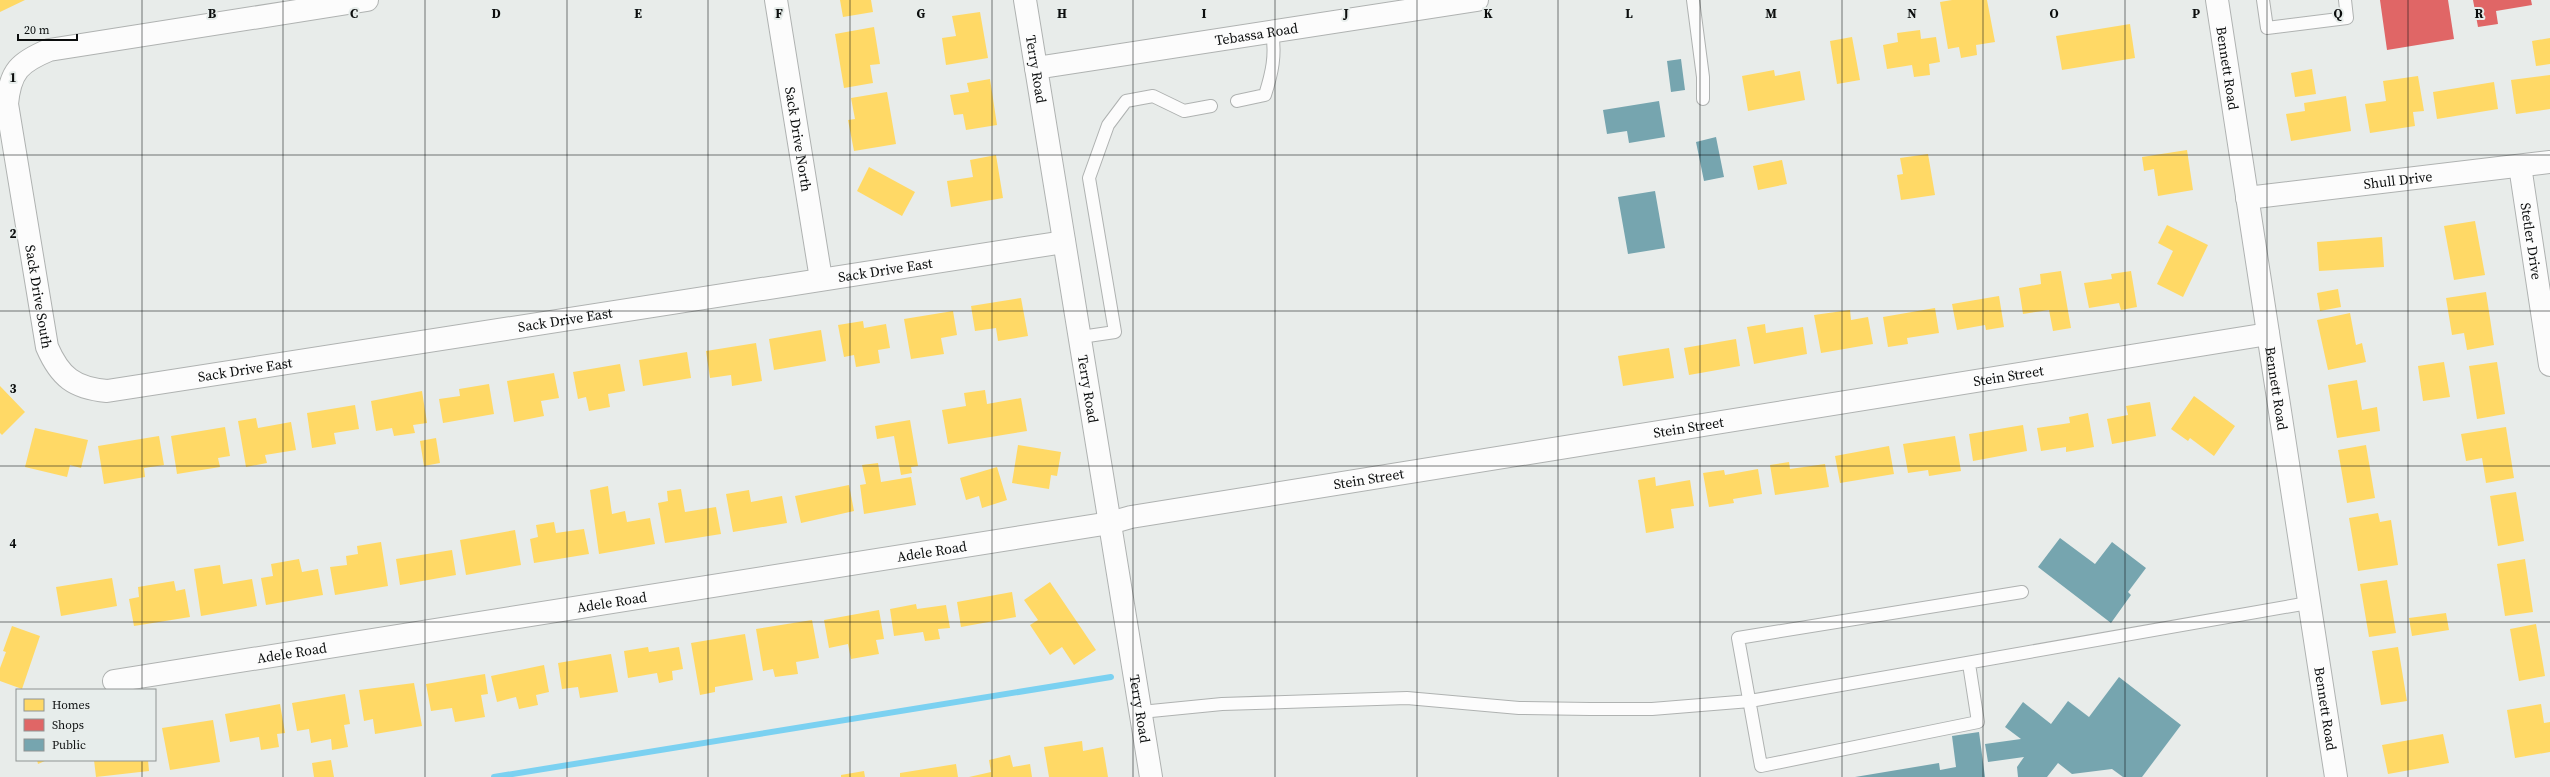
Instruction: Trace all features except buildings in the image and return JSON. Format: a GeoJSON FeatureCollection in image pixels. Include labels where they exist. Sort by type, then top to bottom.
{"type":"FeatureCollection","features":[{"type":"Feature","properties":{"kind":"street","name":"Sack Drive South"},"geometry":{"type":"LineString","coordinates":[[68,378],[54,364],[47,347],[7,104],[8,87],[17,69],[28,59],[49,50],[367,0]]}},
{"type":"Feature","properties":{"kind":"street","name":"Sack Drive North"},"geometry":{"type":"LineString","coordinates":[[776,0],[821,279]]}},
{"type":"Feature","properties":{"kind":"street","name":"Terry Road"},"geometry":{"type":"LineString","coordinates":[[1025,0],[1151,777]]}},
{"type":"Feature","properties":{"kind":"street","name":"Tebassa Road"},"geometry":{"type":"LineString","coordinates":[[1036,68],[1477,0]]}},
{"type":"Feature","properties":{"kind":"street","name":"Bennett Road"},"geometry":{"type":"LineString","coordinates":[[2217,0],[2308,603],[2336,777]]}},
{"type":"Feature","properties":{"kind":"street","name":"Shull Drive"},"geometry":{"type":"LineString","coordinates":[[2247,198],[2550,162]]}},
{"type":"Feature","properties":{"kind":"street","name":"Stetler Drive"},"geometry":{"type":"LineString","coordinates":[[2520,166],[2550,364]]}},
{"type":"Feature","properties":{"kind":"street","name":"Sack Drive East"},"geometry":{"type":"LineString","coordinates":[[68,378],[85,389],[107,390],[1064,242]]}},
{"type":"Feature","properties":{"kind":"street","name":"Stein Street"},"geometry":{"type":"LineString","coordinates":[[1110,523],[1139,516],[2268,334]]}},
{"type":"Feature","properties":{"kind":"street","name":"Adele Road"},"geometry":{"type":"LineString","coordinates":[[114,681],[1110,523]]}},
{"type":"Feature","properties":{"kind":"lane"},"geometry":{"type":"LineString","coordinates":[[1693,0],[1703,77],[1703,99]]}},
{"type":"Feature","properties":{"kind":"lane"},"geometry":{"type":"LineString","coordinates":[[2263,0],[2267,28],[2347,18],[2345,0]]}},
{"type":"Feature","properties":{"kind":"lane"},"geometry":{"type":"LineString","coordinates":[[1237,101],[1264,95],[1273,70],[1275,50],[1272,32]]}},
{"type":"Feature","properties":{"kind":"lane"},"geometry":{"type":"LineString","coordinates":[[1081,338],[1115,332],[1089,178],[1108,125],[1126,101],[1152,96],[1184,111],[1211,106]]}},
{"type":"Feature","properties":{"kind":"lane"},"geometry":{"type":"LineString","coordinates":[[1968,664],[1978,722],[1761,766],[1738,638],[2022,592]]}},
{"type":"Feature","properties":{"kind":"lane"},"geometry":{"type":"LineString","coordinates":[[1141,712],[1222,704],[1407,698],[1519,708],[1652,710],[1750,701],[1968,664],[2308,603]]}},
{"type":"Feature","properties":{"kind":"waterway"},"geometry":{"type":"LineString","coordinates":[[494,777],[1111,677]]}}]}
